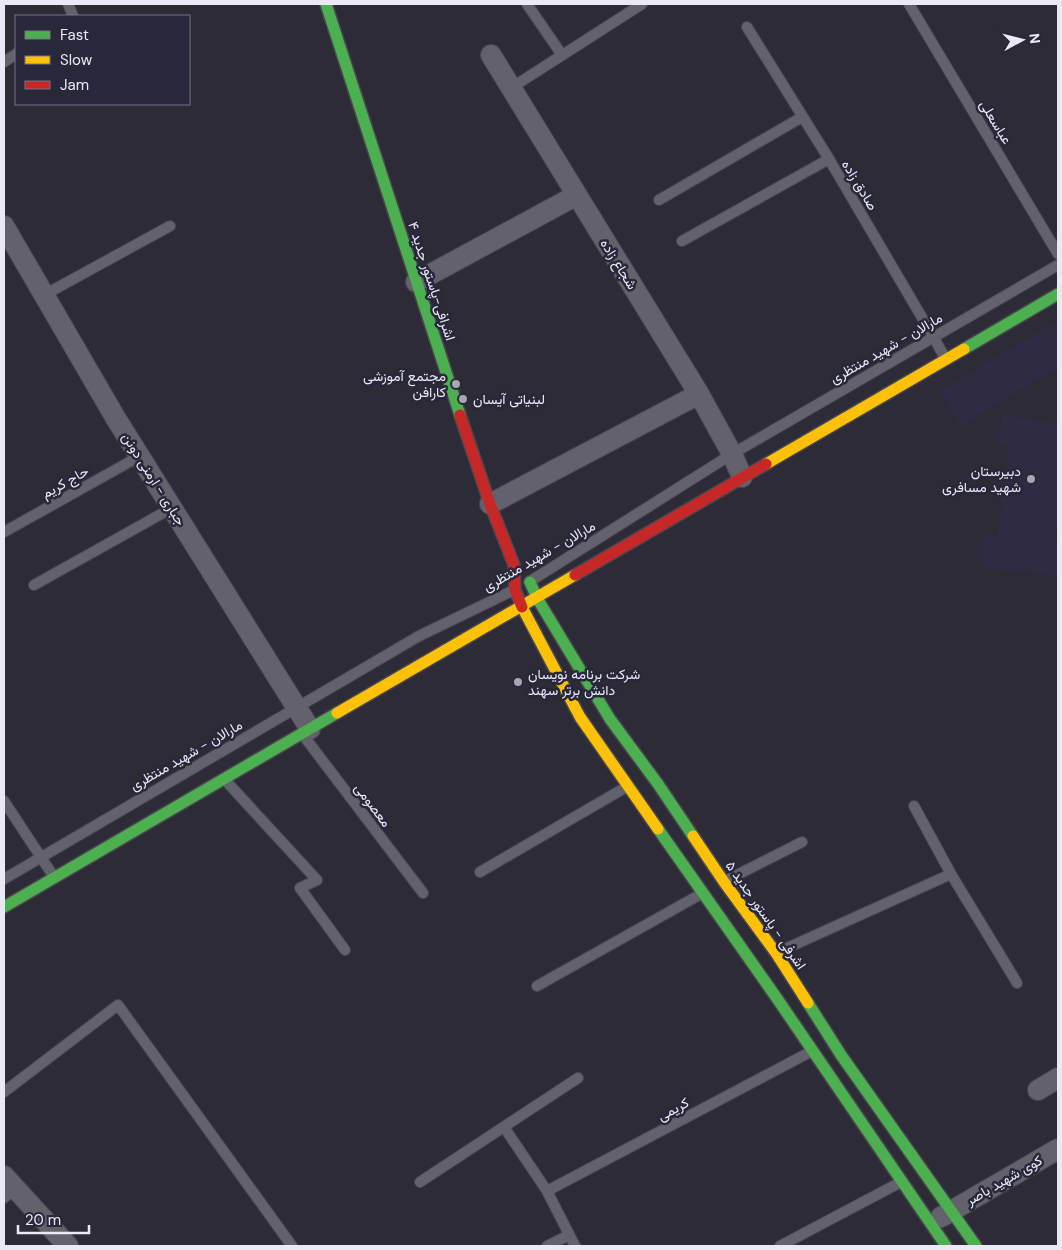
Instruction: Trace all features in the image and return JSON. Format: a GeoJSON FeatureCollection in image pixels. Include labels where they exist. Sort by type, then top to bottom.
{"type":"FeatureCollection","features":[{"type":"Feature","properties":{"kind":"main road","name":"اشرافی-پاستور جدید ۴"},"geometry":{"type":"LineString","coordinates":[[326,4],[490,504],[514,565],[515,590],[521,606]]}},
{"type":"Feature","properties":{"kind":"main road"},"geometry":{"type":"LineString","coordinates":[[4,907],[1058,294]]}},
{"type":"Feature","properties":{"kind":"main road","name":"اشرافی-پاستور جدید ۴"},"geometry":{"type":"LineString","coordinates":[[514,565],[530,582],[537,598]]}},
{"type":"Feature","properties":{"kind":"main road","name":"اشرفی - پاستور جدید ۵"},"geometry":{"type":"LineString","coordinates":[[537,598],[610,719],[658,784],[713,887],[764,958],[812,1051],[902,1181],[942,1245]]}},
{"type":"Feature","properties":{"kind":"main road","name":"اشرفی - پاستور جدید ۵"},"geometry":{"type":"LineString","coordinates":[[521,606],[580,716],[628,786],[713,887],[764,958],[841,1055],[976,1246]]}},
{"type":"Feature","properties":{"kind":"street","name":"شجاع زاده"},"geometry":{"type":"LineString","coordinates":[[491,55],[699,394],[732,454],[742,477]]}},
{"type":"Feature","properties":{"kind":"street"},"geometry":{"type":"LineString","coordinates":[[416,282],[577,195]]}},
{"type":"Feature","properties":{"kind":"street","name":"جباری - ارمنی دونن"},"geometry":{"type":"LineString","coordinates":[[4,226],[110,409],[296,708],[306,732]]}},
{"type":"Feature","properties":{"kind":"street"},"geometry":{"type":"LineString","coordinates":[[490,504],[699,394]]}},
{"type":"Feature","properties":{"kind":"street"},"geometry":{"type":"LineString","coordinates":[[1038,1090],[1058,1078]]}},
{"type":"Feature","properties":{"kind":"street","name":"کوی شهید باصر"},"geometry":{"type":"LineString","coordinates":[[930,1223],[1058,1149]]}},
{"type":"Feature","properties":{"kind":"street"},"geometry":{"type":"LineString","coordinates":[[8,1187],[68,1246]]}},
{"type":"Feature","properties":{"kind":"lane"},"geometry":{"type":"LineString","coordinates":[[527,4],[562,55]]}},
{"type":"Feature","properties":{"kind":"lane"},"geometry":{"type":"LineString","coordinates":[[511,88],[642,4]]}},
{"type":"Feature","properties":{"kind":"lane","name":"عباسعلی"},"geometry":{"type":"LineString","coordinates":[[909,4],[1058,254]]}},
{"type":"Feature","properties":{"kind":"lane","name":"صادق زاده"},"geometry":{"type":"LineString","coordinates":[[747,27],[829,160],[945,359]]}},
{"type":"Feature","properties":{"kind":"lane"},"geometry":{"type":"LineString","coordinates":[[4,62],[15,55]]}},
{"type":"Feature","properties":{"kind":"lane"},"geometry":{"type":"LineString","coordinates":[[659,200],[802,117]]}},
{"type":"Feature","properties":{"kind":"lane"},"geometry":{"type":"LineString","coordinates":[[682,241],[829,160]]}},
{"type":"Feature","properties":{"kind":"lane"},"geometry":{"type":"LineString","coordinates":[[44,295],[170,226]]}},
{"type":"Feature","properties":{"kind":"lane","name":"مارالان - شهید منتظری"},"geometry":{"type":"LineString","coordinates":[[4,879],[419,636],[530,582],[732,454],[1058,265]]}},
{"type":"Feature","properties":{"kind":"lane","name":"حاج کریم"},"geometry":{"type":"LineString","coordinates":[[4,532],[140,456]]}},
{"type":"Feature","properties":{"kind":"lane"},"geometry":{"type":"LineString","coordinates":[[34,585],[172,508]]}},
{"type":"Feature","properties":{"kind":"lane","name":"معصومی"},"geometry":{"type":"LineString","coordinates":[[306,732],[423,894]]}},
{"type":"Feature","properties":{"kind":"lane"},"geometry":{"type":"LineString","coordinates":[[225,779],[317,880],[300,888],[345,950]]}},
{"type":"Feature","properties":{"kind":"lane"},"geometry":{"type":"LineString","coordinates":[[480,872],[628,786]]}},
{"type":"Feature","properties":{"kind":"lane"},"geometry":{"type":"LineString","coordinates":[[4,801],[54,878]]}},
{"type":"Feature","properties":{"kind":"lane"},"geometry":{"type":"LineString","coordinates":[[914,806],[951,874],[1017,983]]}},
{"type":"Feature","properties":{"kind":"lane"},"geometry":{"type":"LineString","coordinates":[[537,986],[713,887],[802,842]]}},
{"type":"Feature","properties":{"kind":"lane"},"geometry":{"type":"LineString","coordinates":[[764,958],[951,874]]}},
{"type":"Feature","properties":{"kind":"lane"},"geometry":{"type":"LineString","coordinates":[[4,1092],[118,1005],[292,1246]]}},
{"type":"Feature","properties":{"kind":"lane","name":"کریمی"},"geometry":{"type":"LineString","coordinates":[[547,1192],[812,1051]]}},
{"type":"Feature","properties":{"kind":"lane"},"geometry":{"type":"LineString","coordinates":[[420,1182],[578,1078]]}},
{"type":"Feature","properties":{"kind":"lane"},"geometry":{"type":"LineString","coordinates":[[504,1126],[547,1192],[575,1246]]}},
{"type":"Feature","properties":{"kind":"lane"},"geometry":{"type":"LineString","coordinates":[[780,1246],[902,1181]]}},
{"type":"Feature","properties":{"kind":"lane"},"geometry":{"type":"LineString","coordinates":[[547,1246],[569,1235]]}},
{"type":"Feature","properties":{"kind":"shaded area"},"geometry":{"type":"Polygon","coordinates":[[[1058,320],[1058,368],[961,426],[939,391],[1058,320]]]}},
{"type":"Feature","properties":{"kind":"shaded area","name":"دبیرستان شهید مسافری"},"geometry":{"type":"Polygon","coordinates":[[[1002,415],[1058,423],[1058,513],[1055,544],[1058,545],[1058,576],[983,568],[984,535],[997,536],[1009,446],[997,444],[1002,415]]]}},
{"type":"Feature","properties":{"kind":"traffic: fast"},"geometry":{"type":"LineString","coordinates":[[326,4],[460,415]]}},
{"type":"Feature","properties":{"kind":"traffic: fast"},"geometry":{"type":"LineString","coordinates":[[964,349],[1058,294]]}},
{"type":"Feature","properties":{"kind":"traffic: fast"},"geometry":{"type":"LineString","coordinates":[[530,582],[537,598],[610,719],[658,784],[693,836]]}},
{"type":"Feature","properties":{"kind":"traffic: fast"},"geometry":{"type":"LineString","coordinates":[[4,907],[337,713]]}},
{"type":"Feature","properties":{"kind":"traffic: fast"},"geometry":{"type":"LineString","coordinates":[[658,829],[776,997],[946,1246]]}},
{"type":"Feature","properties":{"kind":"traffic: fast"},"geometry":{"type":"LineString","coordinates":[[808,1003],[841,1055],[976,1246]]}},
{"type":"Feature","properties":{"kind":"traffic: slow"},"geometry":{"type":"LineString","coordinates":[[766,464],[964,349]]}},
{"type":"Feature","properties":{"kind":"traffic: slow"},"geometry":{"type":"LineString","coordinates":[[337,713],[575,575]]}},
{"type":"Feature","properties":{"kind":"traffic: slow"},"geometry":{"type":"LineString","coordinates":[[522,607],[580,717],[658,829]]}},
{"type":"Feature","properties":{"kind":"traffic: slow"},"geometry":{"type":"LineString","coordinates":[[693,836],[776,953],[808,1003]]}},
{"type":"Feature","properties":{"kind":"traffic: jam"},"geometry":{"type":"LineString","coordinates":[[460,415],[490,504],[514,565],[515,590],[522,607]]}},
{"type":"Feature","properties":{"kind":"traffic: jam"},"geometry":{"type":"LineString","coordinates":[[575,575],[766,464]]}},
{"type":"Feature","properties":{"kind":"place","name":"مجتمع آموزشی کارافن"},"geometry":{"type":"Point","coordinates":[456,384]}},
{"type":"Feature","properties":{"kind":"place","name":"لبنیاتی آیسان"},"geometry":{"type":"Point","coordinates":[463,399]}},
{"type":"Feature","properties":{"kind":"place","name":"دبیرستان شهید مسافری"},"geometry":{"type":"Point","coordinates":[1031,479]}},
{"type":"Feature","properties":{"kind":"place","name":"شرکت برنامه نویسان دانش برتر سهند"},"geometry":{"type":"Point","coordinates":[518,682]}}]}
